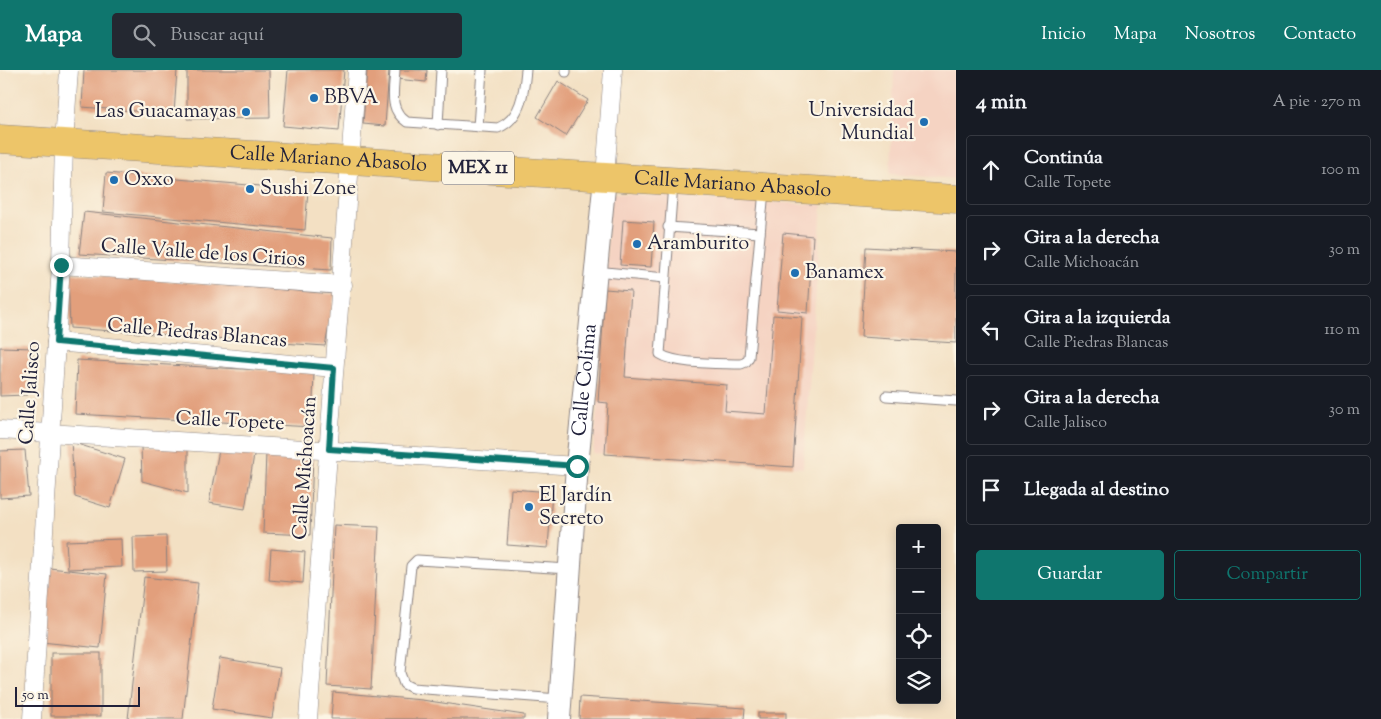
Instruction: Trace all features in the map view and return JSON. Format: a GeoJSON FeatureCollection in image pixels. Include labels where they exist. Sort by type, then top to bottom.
{"type":"FeatureCollection","features":[{"type":"Feature","properties":{"kind":"main road","name":"Calle Mariano Abasolo"},"geometry":{"type":"LineString","coordinates":[[0,138],[956,199]]}},
{"type":"Feature","properties":{"kind":"street","name":"Calle Jalisco"},"geometry":{"type":"LineString","coordinates":[[32,719],[61,265],[64,143],[69,70]]}},
{"type":"Feature","properties":{"kind":"street","name":"Calle Michoacán"},"geometry":{"type":"LineString","coordinates":[[308,719],[357,70]]}},
{"type":"Feature","properties":{"kind":"street","name":"Calle Colima"},"geometry":{"type":"LineString","coordinates":[[559,709],[577,466],[605,176],[612,70]]}},
{"type":"Feature","properties":{"kind":"street","name":"Calle Valle de los Cirios"},"geometry":{"type":"LineString","coordinates":[[61,265],[342,285]]}},
{"type":"Feature","properties":{"kind":"street","name":"Calle Piedras Blancas"},"geometry":{"type":"LineString","coordinates":[[56,342],[334,368]]}},
{"type":"Feature","properties":{"kind":"street","name":"Calle Topete"},"geometry":{"type":"LineString","coordinates":[[0,430],[329,449],[577,466]]}},
{"type":"Feature","properties":{"kind":"lane"},"geometry":{"type":"LineString","coordinates":[[395,70],[394,108],[398,115],[407,122],[498,128],[507,124],[522,100],[526,70]]}},
{"type":"Feature","properties":{"kind":"lane"},"geometry":{"type":"LineString","coordinates":[[438,125],[441,70]]}},
{"type":"Feature","properties":{"kind":"lane"},"geometry":{"type":"LineString","coordinates":[[478,127],[482,70]]}},
{"type":"Feature","properties":{"kind":"lane"},"geometry":{"type":"LineString","coordinates":[[673,181],[668,227],[660,354],[666,358],[707,362],[741,364],[746,362],[749,357],[764,187]]}},
{"type":"Feature","properties":{"kind":"lane"},"geometry":{"type":"LineString","coordinates":[[668,227],[760,233]]}},
{"type":"Feature","properties":{"kind":"lane"},"geometry":{"type":"LineString","coordinates":[[596,271],[665,278]]}},
{"type":"Feature","properties":{"kind":"lane"},"geometry":{"type":"LineString","coordinates":[[886,396],[956,401]]}},
{"type":"Feature","properties":{"kind":"lane"},"geometry":{"type":"LineString","coordinates":[[559,709],[412,688],[404,684],[400,673],[410,566],[417,560],[569,569]]}},
{"type":"Feature","properties":{"kind":"shaded area","name":"Universidad Mundial"},"geometry":{"type":"Polygon","coordinates":[[[894,70],[956,70],[956,179],[890,174],[894,70]]]}},
{"type":"Feature","properties":{"kind":"shaded area"},"geometry":{"type":"Polygon","coordinates":[[[610,193],[822,205],[803,468],[593,453],[598,402],[610,193]]]}},
{"type":"Feature","properties":{"kind":"building"},"geometry":{"type":"Polygon","coordinates":[[[84,70],[177,70],[174,114],[82,107],[84,70]]]}},
{"type":"Feature","properties":{"kind":"building"},"geometry":{"type":"Polygon","coordinates":[[[187,70],[269,70],[270,118],[187,119],[187,70]]]}},
{"type":"Feature","properties":{"kind":"building","name":"BBVA"},"geometry":{"type":"Polygon","coordinates":[[[288,70],[344,70],[339,131],[283,126],[288,70]]]}},
{"type":"Feature","properties":{"kind":"building"},"geometry":{"type":"Polygon","coordinates":[[[367,70],[389,70],[385,126],[363,124],[367,70]]]}},
{"type":"Feature","properties":{"kind":"building"},"geometry":{"type":"Polygon","coordinates":[[[397,70],[427,70],[426,82],[396,79],[397,70]]]}},
{"type":"Feature","properties":{"kind":"building"},"geometry":{"type":"Polygon","coordinates":[[[558,81],[588,100],[566,136],[537,117],[558,81]]]}},
{"type":"Feature","properties":{"kind":"building"},"geometry":{"type":"Polygon","coordinates":[[[106,173],[308,190],[305,230],[103,212],[106,173]]]}},
{"type":"Feature","properties":{"kind":"building"},"geometry":{"type":"Polygon","coordinates":[[[84,212],[332,238],[331,270],[79,254],[84,212]]]}},
{"type":"Feature","properties":{"kind":"building","name":"Aramburito"},"geometry":{"type":"Polygon","coordinates":[[[623,220],[654,222],[651,267],[620,265],[623,220]]]}},
{"type":"Feature","properties":{"kind":"building","name":"Banamex"},"geometry":{"type":"Polygon","coordinates":[[[783,233],[813,236],[808,313],[777,310],[783,233]]]}},
{"type":"Feature","properties":{"kind":"building"},"geometry":{"type":"Polygon","coordinates":[[[866,247],[956,252],[956,343],[861,337],[866,247]]]}},
{"type":"Feature","properties":{"kind":"building"},"geometry":{"type":"Polygon","coordinates":[[[68,273],[335,294],[325,346],[70,328],[68,273]]]}},
{"type":"Feature","properties":{"kind":"building"},"geometry":{"type":"Polygon","coordinates":[[[605,289],[631,291],[625,377],[727,385],[725,411],[766,414],[773,315],[802,317],[793,467],[605,454],[608,403],[598,402],[605,289]]]}},
{"type":"Feature","properties":{"kind":"building"},"geometry":{"type":"Polygon","coordinates":[[[0,347],[33,348],[27,395],[0,396],[0,347]]]}},
{"type":"Feature","properties":{"kind":"building"},"geometry":{"type":"Polygon","coordinates":[[[77,360],[314,373],[312,427],[75,414],[77,360]]]}},
{"type":"Feature","properties":{"kind":"building"},"geometry":{"type":"Polygon","coordinates":[[[71,442],[125,459],[110,508],[75,497],[71,442]]]}},
{"type":"Feature","properties":{"kind":"building"},"geometry":{"type":"Polygon","coordinates":[[[141,446],[188,446],[188,493],[142,481],[141,446]]]}},
{"type":"Feature","properties":{"kind":"building"},"geometry":{"type":"Polygon","coordinates":[[[255,449],[245,509],[209,503],[219,450],[255,449]]]}},
{"type":"Feature","properties":{"kind":"building"},"geometry":{"type":"Polygon","coordinates":[[[25,450],[29,496],[0,498],[0,451],[25,450]]]}},
{"type":"Feature","properties":{"kind":"building"},"geometry":{"type":"Polygon","coordinates":[[[266,453],[313,456],[310,535],[263,533],[266,453]]]}},
{"type":"Feature","properties":{"kind":"building"},"geometry":{"type":"Polygon","coordinates":[[[511,489],[552,492],[548,548],[507,545],[511,489]]]}},
{"type":"Feature","properties":{"kind":"building"},"geometry":{"type":"Polygon","coordinates":[[[334,525],[379,527],[371,689],[327,686],[334,525]]]}},
{"type":"Feature","properties":{"kind":"building"},"geometry":{"type":"Polygon","coordinates":[[[166,536],[167,571],[134,572],[133,537],[166,536]]]}},
{"type":"Feature","properties":{"kind":"building"},"geometry":{"type":"Polygon","coordinates":[[[121,539],[122,567],[68,569],[66,541],[121,539]]]}},
{"type":"Feature","properties":{"kind":"building"},"geometry":{"type":"Polygon","coordinates":[[[271,549],[305,552],[303,583],[269,580],[271,549]]]}},
{"type":"Feature","properties":{"kind":"building"},"geometry":{"type":"Polygon","coordinates":[[[49,568],[107,574],[100,648],[41,642],[49,568]]]}},
{"type":"Feature","properties":{"kind":"building"},"geometry":{"type":"Polygon","coordinates":[[[144,577],[198,583],[183,719],[128,719],[144,577]]]}},
{"type":"Feature","properties":{"kind":"building"},"geometry":{"type":"Polygon","coordinates":[[[51,653],[101,653],[101,716],[51,716],[51,653]]]}},
{"type":"Feature","properties":{"kind":"building"},"geometry":{"type":"Polygon","coordinates":[[[220,658],[280,668],[272,718],[212,709],[220,658]]]}},
{"type":"Feature","properties":{"kind":"building"},"geometry":{"type":"Polygon","coordinates":[[[333,692],[422,700],[524,715],[524,719],[331,719],[333,692]]]}},
{"type":"Feature","properties":{"kind":"building"},"geometry":{"type":"Polygon","coordinates":[[[580,697],[745,708],[744,719],[579,719],[580,697]]]}},
{"type":"Feature","properties":{"kind":"building"},"geometry":{"type":"Polygon","coordinates":[[[758,713],[786,713],[786,719],[758,719],[758,713]]]}},
{"type":"Feature","properties":{"kind":"place","name":"BBVA"},"geometry":{"type":"Point","coordinates":[314,98]}},
{"type":"Feature","properties":{"kind":"place","name":"Las Guacamayas"},"geometry":{"type":"Point","coordinates":[246,112]}},
{"type":"Feature","properties":{"kind":"place","name":"Universidad Mundial"},"geometry":{"type":"Point","coordinates":[924,122]}},
{"type":"Feature","properties":{"kind":"place","name":"Oxxo"},"geometry":{"type":"Point","coordinates":[114,180]}},
{"type":"Feature","properties":{"kind":"place","name":"Sushi Zone"},"geometry":{"type":"Point","coordinates":[250,189]}},
{"type":"Feature","properties":{"kind":"place","name":"Aramburito"},"geometry":{"type":"Point","coordinates":[637,244]}},
{"type":"Feature","properties":{"kind":"place","name":"Banamex"},"geometry":{"type":"Point","coordinates":[795,273]}},
{"type":"Feature","properties":{"kind":"place","name":"El Jardín Secreto"},"geometry":{"type":"Point","coordinates":[529,507]}},
{"type":"Feature","properties":{"kind":"route"},"geometry":{"type":"LineString","coordinates":[[61,265],[56,342],[334,368],[329,449],[577,466]]}}]}
